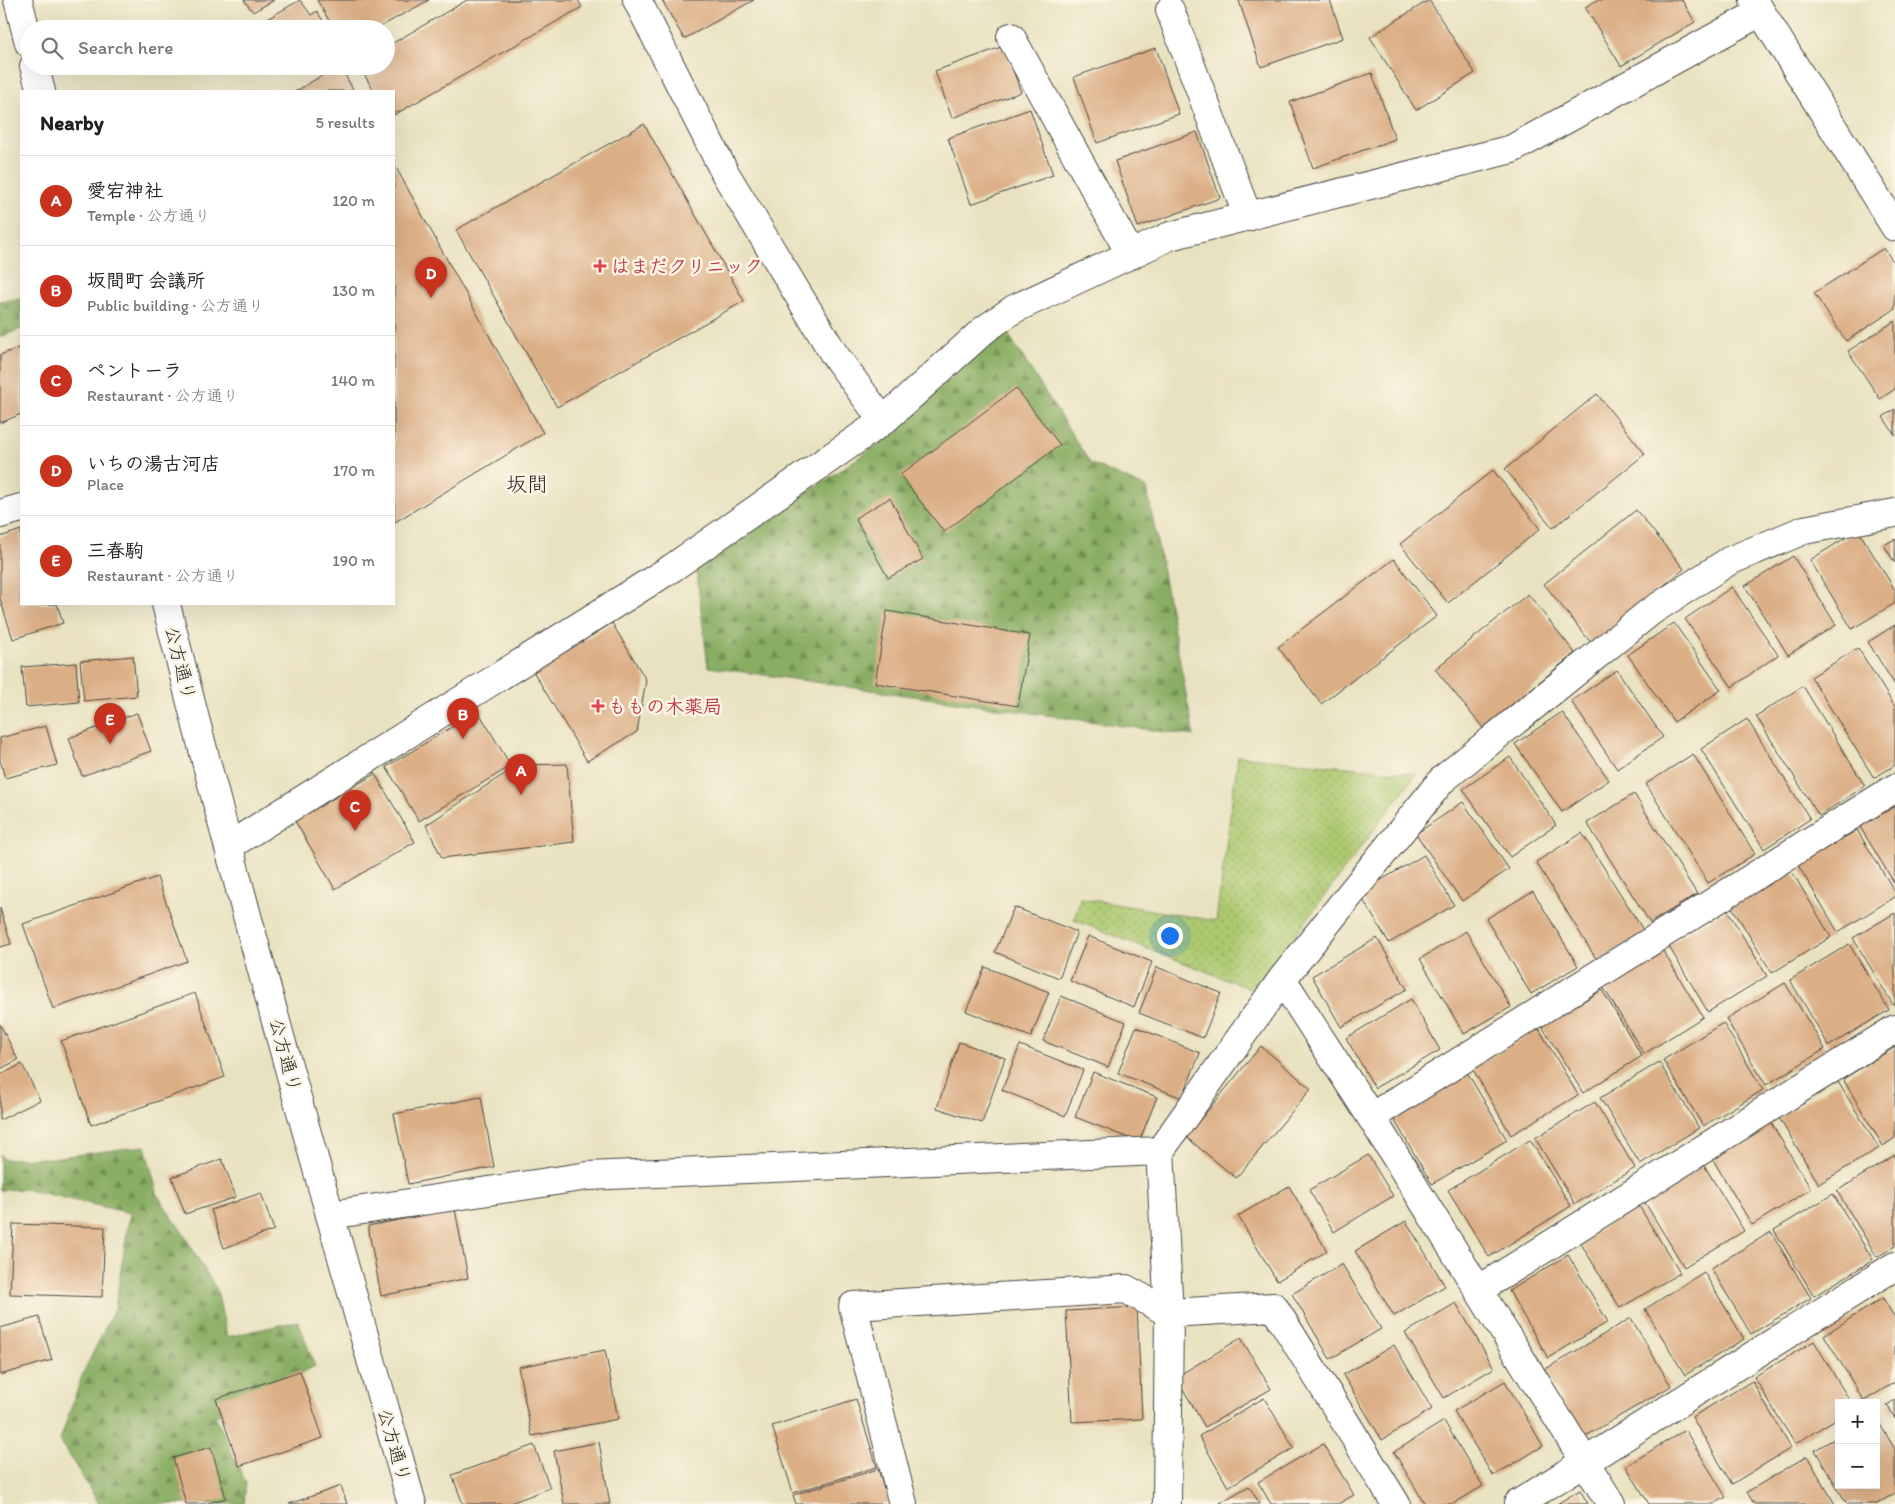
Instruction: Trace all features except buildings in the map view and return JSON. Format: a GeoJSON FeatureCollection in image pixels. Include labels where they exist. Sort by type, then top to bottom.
{"type":"FeatureCollection","features":[{"type":"Feature","properties":{"kind":"street"},"geometry":{"type":"LineString","coordinates":[[18,0],[23,20]]}},
{"type":"Feature","properties":{"kind":"street"},"geometry":{"type":"LineString","coordinates":[[638,0],[726,173],[834,354],[884,421]]}},
{"type":"Feature","properties":{"kind":"street"},"geometry":{"type":"LineString","coordinates":[[229,846],[672,568],[884,421],[984,330],[1014,309],[1170,236],[1512,149],[1758,6],[1895,228]]}},
{"type":"Feature","properties":{"kind":"street"},"geometry":{"type":"LineString","coordinates":[[1170,10],[1248,217]]}},
{"type":"Feature","properties":{"kind":"street"},"geometry":{"type":"LineString","coordinates":[[1011,37],[1131,255]]}},
{"type":"Feature","properties":{"kind":"street"},"geometry":{"type":"LineString","coordinates":[[36,75],[40,90]]}},
{"type":"Feature","properties":{"kind":"street"},"geometry":{"type":"LineString","coordinates":[[0,514],[20,508]]}},
{"type":"Feature","properties":{"kind":"street"},"geometry":{"type":"LineString","coordinates":[[1167,1504],[1169,1313],[1160,1151],[1282,979],[1442,780],[1650,612],[1729,561],[1804,530],[1895,513]]}},
{"type":"Feature","properties":{"kind":"street","name":"公方通り"},"geometry":{"type":"LineString","coordinates":[[166,605],[229,846],[330,1215],[412,1504]]}},
{"type":"Feature","properties":{"kind":"street"},"geometry":{"type":"LineString","coordinates":[[1371,1117],[1895,788]]}},
{"type":"Feature","properties":{"kind":"street"},"geometry":{"type":"LineString","coordinates":[[1282,979],[1371,1117],[1612,1504]]}},
{"type":"Feature","properties":{"kind":"street"},"geometry":{"type":"LineString","coordinates":[[1478,1290],[1895,1029]]}},
{"type":"Feature","properties":{"kind":"street"},"geometry":{"type":"LineString","coordinates":[[330,1215],[588,1176],[1160,1151]]}},
{"type":"Feature","properties":{"kind":"street"},"geometry":{"type":"LineString","coordinates":[[1518,1504],[1895,1266]]}},
{"type":"Feature","properties":{"kind":"street"},"geometry":{"type":"LineString","coordinates":[[903,1504],[852,1306],[1126,1289],[1169,1313],[1274,1306],[1396,1504]]}},
{"type":"Feature","properties":{"kind":"green space"},"geometry":{"type":"Polygon","coordinates":[[[20,299],[20,329],[0,337],[0,301],[20,299]]]}},
{"type":"Feature","properties":{"kind":"green space"},"geometry":{"type":"Polygon","coordinates":[[[1005,329],[1090,463],[1147,488],[1194,736],[708,667],[696,568],[883,441],[1005,329]]]}},
{"type":"Feature","properties":{"kind":"green space"},"geometry":{"type":"Polygon","coordinates":[[[1238,756],[1416,774],[1254,990],[1074,920],[1080,898],[1216,921],[1238,756]]]}},
{"type":"Feature","properties":{"kind":"green space"},"geometry":{"type":"Polygon","coordinates":[[[145,1146],[158,1196],[217,1290],[227,1337],[298,1321],[315,1366],[215,1416],[246,1483],[244,1504],[99,1504],[60,1440],[83,1373],[115,1308],[130,1213],[25,1189],[0,1190],[0,1154],[3,1159],[52,1158],[145,1146]]]}},
{"type":"Feature","properties":{"kind":"place","name":"はまだクリニック"},"geometry":{"type":"Point","coordinates":[600,266]}},
{"type":"Feature","properties":{"kind":"place","name":"いちの湯古河店"},"geometry":{"type":"Point","coordinates":[431,298]}},
{"type":"Feature","properties":{"kind":"place","name":"ももの木薬局"},"geometry":{"type":"Point","coordinates":[598,706]}},
{"type":"Feature","properties":{"kind":"place","name":"坂間町 会議所"},"geometry":{"type":"Point","coordinates":[463,739]}},
{"type":"Feature","properties":{"kind":"place","name":"三春駒"},"geometry":{"type":"Point","coordinates":[110,744]}},
{"type":"Feature","properties":{"kind":"place","name":"愛宕神社"},"geometry":{"type":"Point","coordinates":[521,795]}},
{"type":"Feature","properties":{"kind":"place","name":"ペントーラ"},"geometry":{"type":"Point","coordinates":[355,831]}},
{"type":"Feature","properties":{"kind":"district","name":"坂間"},"geometry":{"type":"Point","coordinates":[527,484]}}]}
